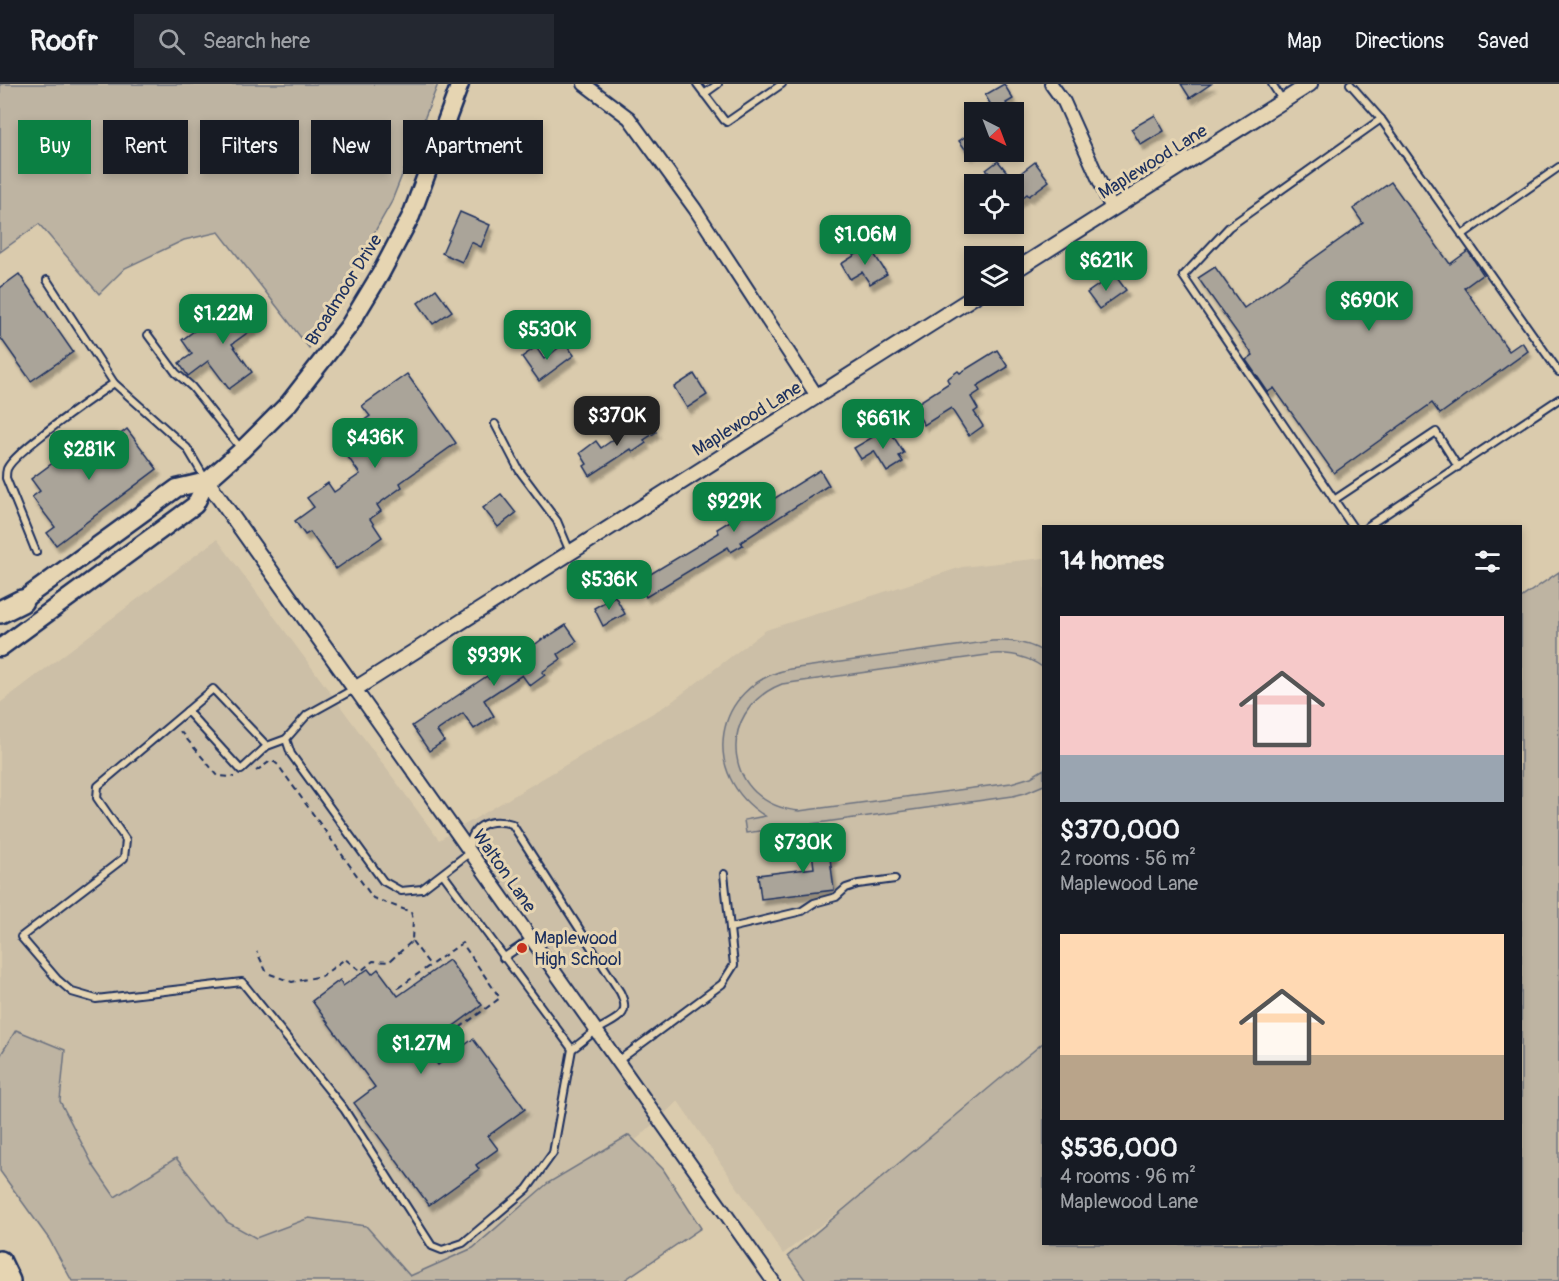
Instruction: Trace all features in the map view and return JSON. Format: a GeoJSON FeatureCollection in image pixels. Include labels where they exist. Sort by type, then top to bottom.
{"type":"FeatureCollection","features":[{"type":"Feature","properties":{"kind":"highway"},"geometry":{"type":"LineString","coordinates":[[0,612],[22,601]]}},
{"type":"Feature","properties":{"kind":"highway"},"geometry":{"type":"LineString","coordinates":[[0,1263],[9,1281]]}},
{"type":"Feature","properties":{"kind":"main road","name":"Broadmoor Drive"},"geometry":{"type":"LineString","coordinates":[[0,648],[195,505],[207,481],[289,403],[349,326],[381,273],[411,216],[460,84]]}},
{"type":"Feature","properties":{"kind":"main road","name":"Broadmoor Drive"},"geometry":{"type":"LineString","coordinates":[[0,617],[177,488],[207,481]]}},
{"type":"Feature","properties":{"kind":"street"},"geometry":{"type":"LineString","coordinates":[[584,84],[629,118],[695,209],[817,396]]}},
{"type":"Feature","properties":{"kind":"street"},"geometry":{"type":"LineString","coordinates":[[1051,84],[1064,102],[1112,208]]}},
{"type":"Feature","properties":{"kind":"street","name":"Maplewood Lane"},"geometry":{"type":"LineString","coordinates":[[1024,265],[1311,84]]}},
{"type":"Feature","properties":{"kind":"street","name":"Maplewood Lane"},"geometry":{"type":"LineString","coordinates":[[355,689],[964,303]]}},
{"type":"Feature","properties":{"kind":"street","name":"Walton Lane"},"geometry":{"type":"LineString","coordinates":[[207,481],[773,1281]]}},
{"type":"Feature","properties":{"kind":"lane"},"geometry":{"type":"LineString","coordinates":[[697,84],[724,120],[728,122],[782,84]]}},
{"type":"Feature","properties":{"kind":"lane"},"geometry":{"type":"LineString","coordinates":[[704,94],[718,84]]}},
{"type":"Feature","properties":{"kind":"lane"},"geometry":{"type":"LineString","coordinates":[[1272,84],[1283,101]]}},
{"type":"Feature","properties":{"kind":"lane"},"geometry":{"type":"LineString","coordinates":[[1350,84],[1381,119],[1559,372]]}},
{"type":"Feature","properties":{"kind":"lane"},"geometry":{"type":"LineString","coordinates":[[1351,525],[1183,276],[1229,227],[1381,119]]}},
{"type":"Feature","properties":{"kind":"lane"},"geometry":{"type":"LineString","coordinates":[[1462,235],[1559,167]]}},
{"type":"Feature","properties":{"kind":"lane"},"geometry":{"type":"LineString","coordinates":[[47,280],[114,383],[188,448],[207,481]]}},
{"type":"Feature","properties":{"kind":"lane"},"geometry":{"type":"LineString","coordinates":[[148,335],[176,374],[192,387],[242,450]]}},
{"type":"Feature","properties":{"kind":"lane"},"geometry":{"type":"LineString","coordinates":[[36,552],[6,478],[7,469],[15,459],[56,426],[114,383]]}},
{"type":"Feature","properties":{"kind":"lane"},"geometry":{"type":"LineString","coordinates":[[1370,525],[1559,399]]}},
{"type":"Feature","properties":{"kind":"lane"},"geometry":{"type":"LineString","coordinates":[[495,424],[519,470],[556,521],[570,552]]}},
{"type":"Feature","properties":{"kind":"lane"},"geometry":{"type":"LineString","coordinates":[[1334,500],[1436,432],[1458,467]]}},
{"type":"Feature","properties":{"kind":"lane"},"geometry":{"type":"LineString","coordinates":[[267,746],[213,689],[98,786],[97,798],[126,840],[124,858],[21,937],[57,979],[72,992],[96,999],[242,982],[344,1110],[432,1246],[442,1250],[463,1243],[527,1189],[553,1153],[572,1049],[597,1030],[619,1019],[624,1012],[625,1002],[512,824],[500,820],[487,823],[476,830],[469,842],[469,853],[443,874],[422,889],[401,891],[383,881],[291,754],[286,739]]}},
{"type":"Feature","properties":{"kind":"lane"},"geometry":{"type":"LineString","coordinates":[[187,711],[241,770],[267,746],[286,739],[307,714],[355,689]]}},
{"type":"Feature","properties":{"kind":"lane"},"geometry":{"type":"LineString","coordinates":[[443,874],[572,1049]]}},
{"type":"Feature","properties":{"kind":"lane"},"geometry":{"type":"LineString","coordinates":[[618,1061],[722,984],[734,965],[723,874]]}},
{"type":"Feature","properties":{"kind":"lane"},"geometry":{"type":"LineString","coordinates":[[730,928],[802,911],[814,903],[836,897],[846,888],[858,884],[895,879]]}},
{"type":"Feature","properties":{"kind":"lane"},"geometry":{"type":"LineString","coordinates":[[503,958],[531,939]]}},
{"type":"Feature","properties":{"kind":"path"},"geometry":{"type":"LineString","coordinates":[[174,731],[179,730],[218,776],[236,777]]}},
{"type":"Feature","properties":{"kind":"path"},"geometry":{"type":"LineString","coordinates":[[254,772],[272,760],[278,765],[374,898],[411,912],[412,941],[430,965]]}},
{"type":"Feature","properties":{"kind":"path"},"geometry":{"type":"LineString","coordinates":[[257,952],[267,974],[292,982],[322,976],[345,959],[361,971],[374,961],[389,962],[412,941]]}},
{"type":"Feature","properties":{"kind":"path"},"geometry":{"type":"LineString","coordinates":[[398,988],[462,943],[500,998],[435,1046]]}},
{"type":"Feature","properties":{"kind":"shaded area"},"geometry":{"type":"Polygon","coordinates":[[[0,84],[438,84],[424,120],[403,120],[403,173],[391,203],[309,348],[219,232],[184,240],[125,268],[99,294],[39,224],[0,252],[0,84]]]}},
{"type":"Feature","properties":{"kind":"shaded area","name":"Maplewood High School"},"geometry":{"type":"Polygon","coordinates":[[[217,539],[439,840],[670,703],[766,630],[962,567],[1042,558],[1042,1057],[783,1254],[678,1101],[638,1138],[473,1262],[433,1281],[128,1281],[0,1142],[0,703],[217,539]]]}},
{"type":"Feature","properties":{"kind":"shaded area"},"geometry":{"type":"Polygon","coordinates":[[[1559,572],[1559,1281],[806,1281],[788,1256],[1042,1044],[1042,1245],[1522,1245],[1522,597],[1559,572]]]}},
{"type":"Feature","properties":{"kind":"shaded area"},"geometry":{"type":"Polygon","coordinates":[[[992,641],[1019,642],[1042,651],[1042,667],[1020,656],[994,654],[782,684],[760,697],[745,714],[737,734],[736,755],[742,775],[755,792],[774,805],[799,811],[1011,783],[1031,777],[1042,770],[1042,786],[1013,796],[746,833],[744,820],[765,816],[744,799],[730,778],[724,756],[724,733],[731,712],[744,693],[764,678],[790,669],[992,641]]]}},
{"type":"Feature","properties":{"kind":"shaded area"},"geometry":{"type":"Polygon","coordinates":[[[16,1030],[65,1050],[60,1101],[93,1165],[115,1197],[176,1158],[227,1222],[256,1238],[309,1218],[366,1226],[410,1276],[473,1248],[548,1183],[629,1135],[663,1169],[701,1228],[623,1281],[72,1281],[49,1239],[0,1171],[0,1056],[16,1030]]]}},
{"type":"Feature","properties":{"kind":"building"},"geometry":{"type":"Polygon","coordinates":[[[1004,84],[1013,99],[1008,102],[989,102],[985,95],[1004,84]]]}},
{"type":"Feature","properties":{"kind":"building"},"geometry":{"type":"Polygon","coordinates":[[[1181,84],[1211,84],[1190,98],[1181,84]]]}},
{"type":"Feature","properties":{"kind":"building"},"geometry":{"type":"Polygon","coordinates":[[[1155,115],[1164,131],[1141,145],[1131,129],[1155,115]]]}},
{"type":"Feature","properties":{"kind":"building"},"geometry":{"type":"Polygon","coordinates":[[[964,138],[964,148],[959,141],[964,138]]]}},
{"type":"Feature","properties":{"kind":"building"},"geometry":{"type":"Polygon","coordinates":[[[999,162],[1008,174],[990,174],[986,170],[999,162]]]}},
{"type":"Feature","properties":{"kind":"building"},"geometry":{"type":"Polygon","coordinates":[[[1035,162],[1049,181],[1029,196],[1027,194],[1024,196],[1024,174],[1019,174],[1035,162]]]}},
{"type":"Feature","properties":{"kind":"building"},"geometry":{"type":"Polygon","coordinates":[[[1391,182],[1450,264],[1468,251],[1483,274],[1464,288],[1509,351],[1522,342],[1528,351],[1440,414],[1432,403],[1334,473],[1274,388],[1268,392],[1246,360],[1253,355],[1198,278],[1215,267],[1244,308],[1363,223],[1353,209],[1391,182]]]}},
{"type":"Feature","properties":{"kind":"building"},"geometry":{"type":"Polygon","coordinates":[[[460,212],[490,225],[481,247],[471,242],[462,262],[442,253],[460,212]]]}},
{"type":"Feature","properties":{"kind":"building"},"geometry":{"type":"Polygon","coordinates":[[[869,246],[887,274],[870,284],[862,272],[850,279],[841,264],[869,246]]]}},
{"type":"Feature","properties":{"kind":"building"},"geometry":{"type":"Polygon","coordinates":[[[19,274],[73,352],[31,381],[0,337],[0,288],[19,274]]]}},
{"type":"Feature","properties":{"kind":"building"},"geometry":{"type":"Polygon","coordinates":[[[1114,274],[1126,290],[1099,309],[1087,293],[1114,274]]]}},
{"type":"Feature","properties":{"kind":"building"},"geometry":{"type":"Polygon","coordinates":[[[436,289],[452,311],[433,324],[418,303],[436,289]]]}},
{"type":"Feature","properties":{"kind":"building"},"geometry":{"type":"Polygon","coordinates":[[[249,299],[265,320],[232,344],[252,372],[229,389],[208,361],[188,376],[179,363],[192,354],[182,340],[202,325],[206,331],[249,299]]]}},
{"type":"Feature","properties":{"kind":"building"},"geometry":{"type":"Polygon","coordinates":[[[565,343],[574,355],[539,381],[522,357],[536,347],[544,359],[565,343]]]}},
{"type":"Feature","properties":{"kind":"building"},"geometry":{"type":"Polygon","coordinates":[[[997,350],[1008,367],[977,386],[980,391],[971,397],[978,409],[974,412],[983,426],[969,436],[951,408],[924,425],[913,406],[949,383],[947,379],[958,371],[960,373],[997,350]]]}},
{"type":"Feature","properties":{"kind":"building"},"geometry":{"type":"Polygon","coordinates":[[[407,374],[456,443],[400,483],[402,487],[377,505],[381,511],[370,519],[382,537],[336,569],[310,532],[305,535],[295,521],[314,507],[307,498],[328,483],[334,492],[360,474],[336,440],[370,416],[362,406],[407,374]]]}},
{"type":"Feature","properties":{"kind":"building"},"geometry":{"type":"Polygon","coordinates":[[[694,374],[707,395],[687,408],[674,387],[694,374]]]}},
{"type":"Feature","properties":{"kind":"building"},"geometry":{"type":"Polygon","coordinates":[[[646,417],[656,432],[644,440],[646,443],[633,452],[631,449],[590,476],[584,466],[587,464],[580,453],[596,441],[601,448],[646,417]]]}},
{"type":"Feature","properties":{"kind":"building"},"geometry":{"type":"Polygon","coordinates":[[[888,428],[904,453],[899,456],[903,462],[887,472],[874,451],[861,459],[854,448],[888,428]]]}},
{"type":"Feature","properties":{"kind":"building"},"geometry":{"type":"Polygon","coordinates":[[[127,429],[157,469],[56,545],[47,533],[55,527],[32,497],[40,491],[31,479],[92,434],[102,448],[127,429]]]}},
{"type":"Feature","properties":{"kind":"building"},"geometry":{"type":"Polygon","coordinates":[[[820,470],[829,485],[741,542],[743,545],[731,552],[728,547],[646,597],[637,582],[719,533],[717,529],[746,511],[748,515],[820,470]]]}},
{"type":"Feature","properties":{"kind":"building"},"geometry":{"type":"Polygon","coordinates":[[[501,494],[516,513],[498,527],[483,508],[501,494]]]}},
{"type":"Feature","properties":{"kind":"building"},"geometry":{"type":"Polygon","coordinates":[[[615,596],[625,614],[603,626],[594,608],[615,596]]]}},
{"type":"Feature","properties":{"kind":"building"},"geometry":{"type":"Polygon","coordinates":[[[566,625],[577,641],[558,654],[561,659],[542,672],[545,675],[530,686],[522,675],[484,700],[494,716],[474,729],[463,713],[437,731],[444,741],[429,751],[412,726],[487,676],[489,679],[545,637],[566,625]]]}},
{"type":"Feature","properties":{"kind":"building"},"geometry":{"type":"Polygon","coordinates":[[[830,833],[834,890],[761,899],[758,875],[814,868],[810,836],[830,833]]]}},
{"type":"Feature","properties":{"kind":"building"},"geometry":{"type":"Polygon","coordinates":[[[449,960],[482,1005],[425,1047],[438,1065],[473,1039],[525,1109],[488,1136],[498,1149],[476,1165],[479,1169],[429,1205],[354,1103],[375,1087],[312,1001],[340,980],[343,986],[368,969],[372,974],[378,969],[398,996],[449,960]]]}},
{"type":"Feature","properties":{"kind":"place","name":"Maplewood High School"},"geometry":{"type":"Point","coordinates":[522,948]}}]}
